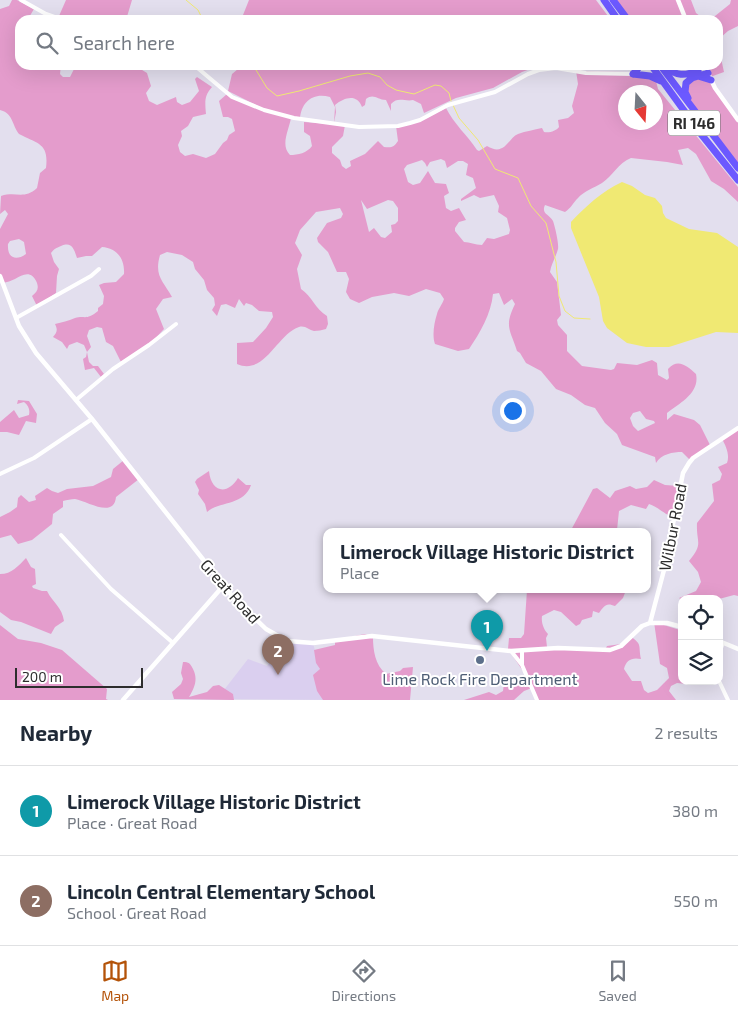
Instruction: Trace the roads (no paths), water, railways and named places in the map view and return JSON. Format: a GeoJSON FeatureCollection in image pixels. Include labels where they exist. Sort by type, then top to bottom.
{"type":"FeatureCollection","features":[{"type":"Feature","properties":{"kind":"highway"},"geometry":{"type":"LineString","coordinates":[[604,0],[614,15]]}},
{"type":"Feature","properties":{"kind":"highway"},"geometry":{"type":"LineString","coordinates":[[614,0],[624,15]]}},
{"type":"Feature","properties":{"kind":"highway"},"geometry":{"type":"LineString","coordinates":[[633,74],[637,70]]}},
{"type":"Feature","properties":{"kind":"highway","name":"RI 146"},"geometry":{"type":"LineString","coordinates":[[655,70],[701,134],[738,180]]}},
{"type":"Feature","properties":{"kind":"highway","name":"RI 146"},"geometry":{"type":"LineString","coordinates":[[665,70],[738,168]]}},
{"type":"Feature","properties":{"kind":"highway"},"geometry":{"type":"LineString","coordinates":[[668,70],[685,75],[702,70]]}},
{"type":"Feature","properties":{"kind":"highway"},"geometry":{"type":"LineString","coordinates":[[692,108],[685,92],[685,87],[688,81],[705,70]]}},
{"type":"Feature","properties":{"kind":"highway"},"geometry":{"type":"LineString","coordinates":[[633,74],[650,76],[664,83]]}},
{"type":"Feature","properties":{"kind":"highway"},"geometry":{"type":"LineString","coordinates":[[698,76],[711,80]]}},
{"type":"Feature","properties":{"kind":"street"},"geometry":{"type":"LineString","coordinates":[[21,0],[49,15]]}},
{"type":"Feature","properties":{"kind":"street"},"geometry":{"type":"LineString","coordinates":[[678,0],[684,15]]}},
{"type":"Feature","properties":{"kind":"street"},"geometry":{"type":"LineString","coordinates":[[200,70],[232,96],[264,110],[294,118],[368,128],[398,126],[420,120],[448,105],[495,92],[539,70]]}},
{"type":"Feature","properties":{"kind":"street"},"geometry":{"type":"LineString","coordinates":[[568,70],[586,73],[633,74]]}},
{"type":"Feature","properties":{"kind":"street"},"geometry":{"type":"LineString","coordinates":[[706,70],[721,97],[738,120]]}},
{"type":"Feature","properties":{"kind":"street"},"geometry":{"type":"LineString","coordinates":[[16,318],[91,276],[99,269]]}},
{"type":"Feature","properties":{"kind":"street","name":"Great Road"},"geometry":{"type":"LineString","coordinates":[[0,276],[23,335],[31,346],[254,620],[287,641],[313,643],[372,636],[511,651],[558,648],[613,649],[621,646],[642,626],[650,623]]}},
{"type":"Feature","properties":{"kind":"street"},"geometry":{"type":"LineString","coordinates":[[76,400],[113,368],[150,345],[176,324]]}},
{"type":"Feature","properties":{"kind":"street"},"geometry":{"type":"LineString","coordinates":[[0,474],[34,458],[92,419]]}},
{"type":"Feature","properties":{"kind":"street","name":"Wilbur Road"},"geometry":{"type":"LineString","coordinates":[[650,623],[664,570],[683,473],[694,458],[738,428]]}},
{"type":"Feature","properties":{"kind":"street"},"geometry":{"type":"LineString","coordinates":[[61,535],[112,589],[172,642]]}},
{"type":"Feature","properties":{"kind":"street"},"geometry":{"type":"LineString","coordinates":[[123,700],[224,585]]}},
{"type":"Feature","properties":{"kind":"street"},"geometry":{"type":"LineString","coordinates":[[650,623],[667,623],[678,626]]}},
{"type":"Feature","properties":{"kind":"street"},"geometry":{"type":"LineString","coordinates":[[723,643],[738,649]]}},
{"type":"Feature","properties":{"kind":"street"},"geometry":{"type":"LineString","coordinates":[[511,651],[522,665],[537,700]]}},
{"type":"Feature","properties":{"kind":"street"},"geometry":{"type":"LineString","coordinates":[[522,651],[522,665]]}},
{"type":"Feature","properties":{"kind":"street"},"geometry":{"type":"LineString","coordinates":[[721,685],[728,700]]}},
{"type":"Feature","properties":{"kind":"waterway"},"geometry":{"type":"LineString","coordinates":[[186,0],[198,10],[200,15]]}},
{"type":"Feature","properties":{"kind":"waterway"},"geometry":{"type":"LineString","coordinates":[[256,70],[267,88],[277,96],[350,76],[368,73],[380,77],[387,85],[396,90],[414,94],[435,85],[441,86],[449,93],[451,101]]}},
{"type":"Feature","properties":{"kind":"waterway"},"geometry":{"type":"LineString","coordinates":[[453,105],[459,118],[478,140],[495,169],[518,178],[531,206],[546,223],[556,262],[559,296],[565,311],[574,318],[590,319]]}},
{"type":"Feature","properties":{"kind":"place","name":"Limerock Village Historic District"},"geometry":{"type":"Point","coordinates":[487,651]}},
{"type":"Feature","properties":{"kind":"place","name":"Lime Rock Fire Department"},"geometry":{"type":"Point","coordinates":[480,660]}},
{"type":"Feature","properties":{"kind":"place","name":"Lincoln Central Elementary School"},"geometry":{"type":"Point","coordinates":[278,675]}}]}
